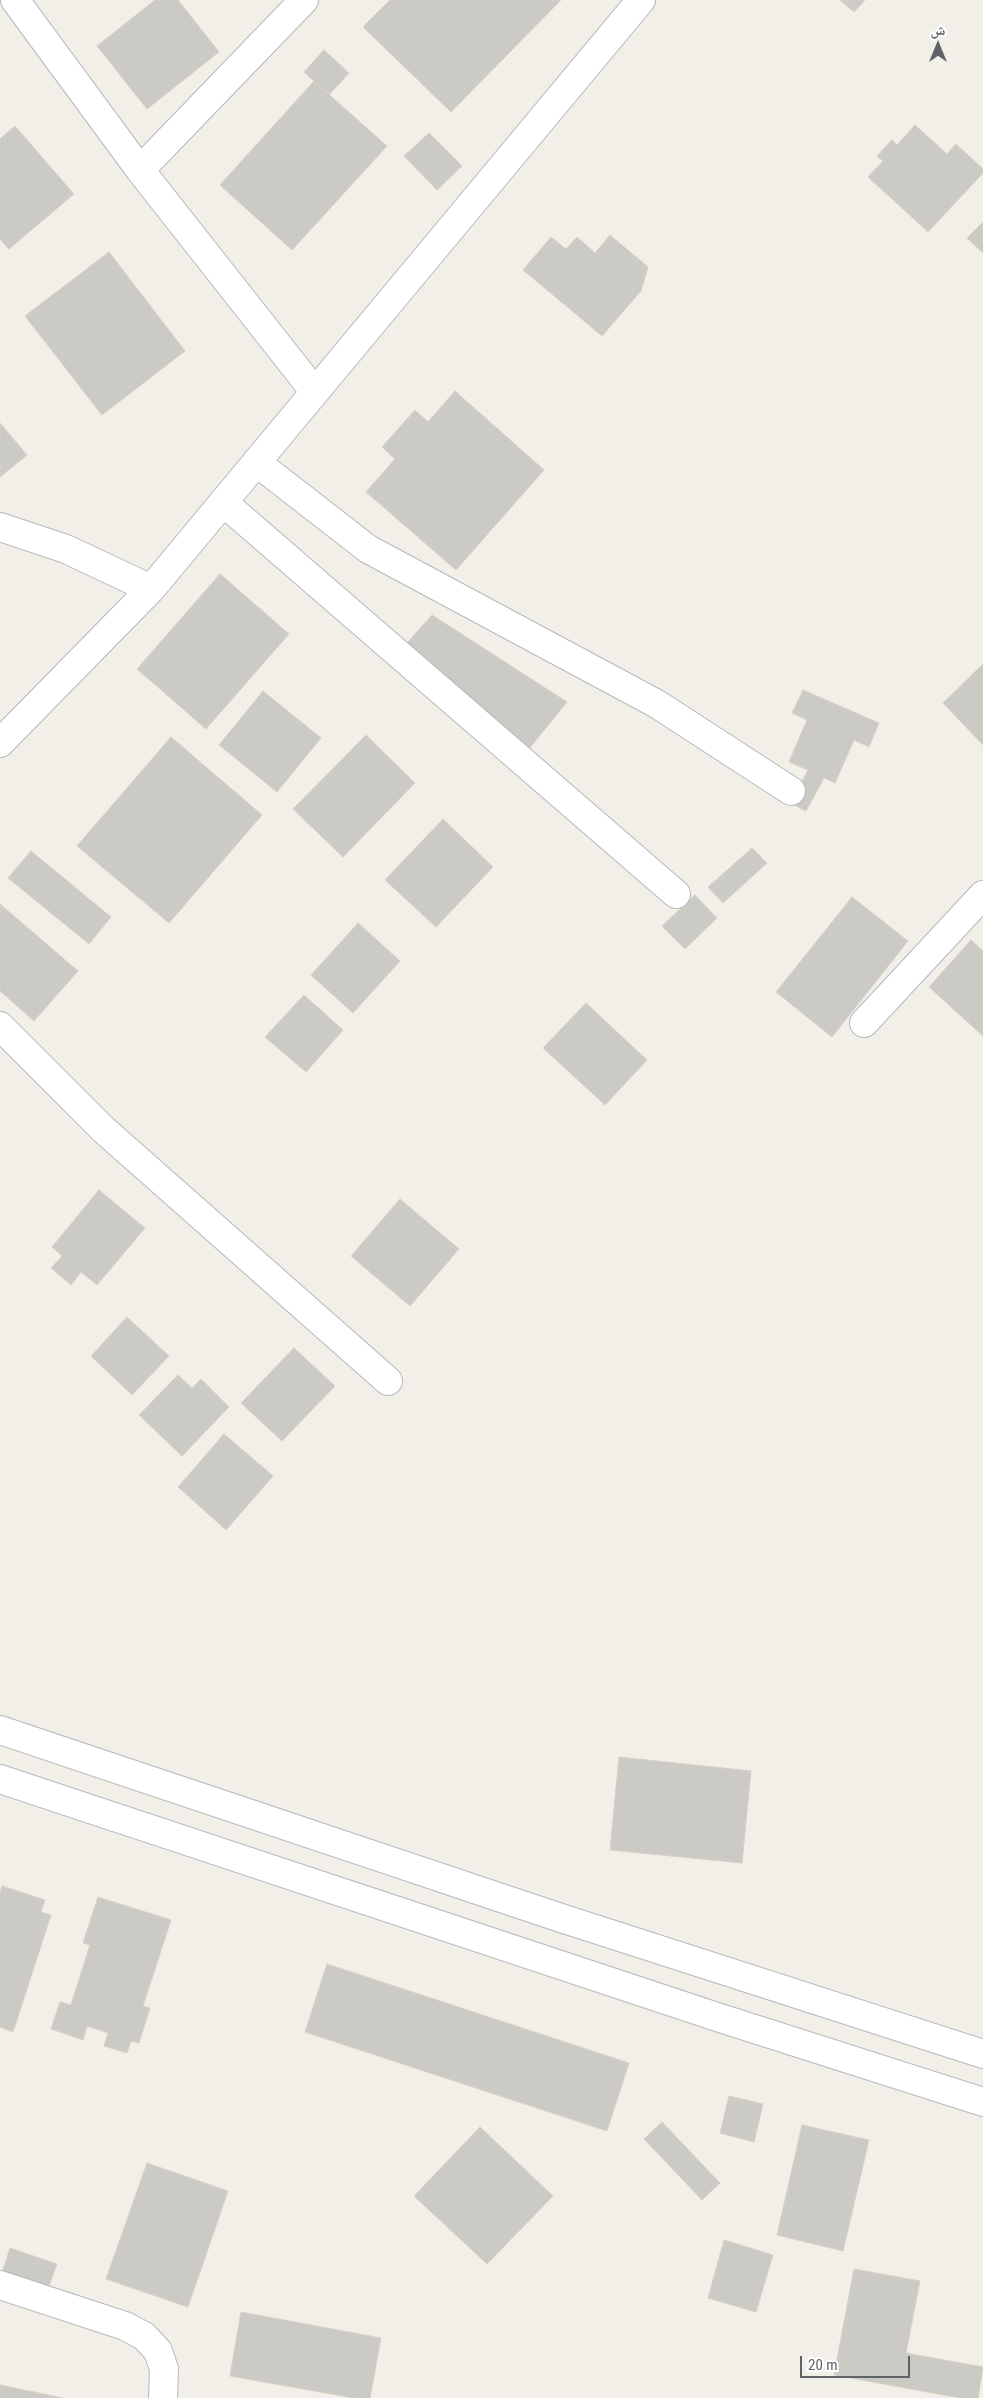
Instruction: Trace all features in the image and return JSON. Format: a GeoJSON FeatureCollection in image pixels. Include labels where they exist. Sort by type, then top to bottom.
{"type":"FeatureCollection","features":[{"type":"Feature","properties":{"kind":"street"},"geometry":{"type":"LineString","coordinates":[[15,0],[140,170],[314,391]]}},
{"type":"Feature","properties":{"kind":"street"},"geometry":{"type":"LineString","coordinates":[[140,170],[304,0]]}},
{"type":"Feature","properties":{"kind":"street"},"geometry":{"type":"LineString","coordinates":[[0,743],[151,589],[641,0]]}},
{"type":"Feature","properties":{"kind":"street"},"geometry":{"type":"LineString","coordinates":[[256,462],[368,549],[656,704],[791,791]]}},
{"type":"Feature","properties":{"kind":"street"},"geometry":{"type":"LineString","coordinates":[[223,502],[676,894]]}},
{"type":"Feature","properties":{"kind":"street"},"geometry":{"type":"LineString","coordinates":[[0,527],[66,549],[151,589]]}},
{"type":"Feature","properties":{"kind":"street"},"geometry":{"type":"LineString","coordinates":[[864,1023],[983,896]]}},
{"type":"Feature","properties":{"kind":"street"},"geometry":{"type":"LineString","coordinates":[[0,1026],[104,1130],[388,1381]]}},
{"type":"Feature","properties":{"kind":"street"},"geometry":{"type":"LineString","coordinates":[[0,1730],[561,1918],[983,2054]]}},
{"type":"Feature","properties":{"kind":"street"},"geometry":{"type":"LineString","coordinates":[[0,1779],[717,2018],[983,2102]]}},
{"type":"Feature","properties":{"kind":"street"},"geometry":{"type":"LineString","coordinates":[[0,2285],[125,2326],[144,2336],[158,2350],[164,2369],[163,2398]]}},
{"type":"Feature","properties":{"kind":"building"},"geometry":{"type":"Polygon","coordinates":[[[155,0],[178,0],[219,52],[147,109],[97,46],[155,0]]]}},
{"type":"Feature","properties":{"kind":"building"},"geometry":{"type":"Polygon","coordinates":[[[390,0],[561,0],[451,112],[363,27],[390,0]]]}},
{"type":"Feature","properties":{"kind":"building"},"geometry":{"type":"Polygon","coordinates":[[[840,0],[865,0],[854,12],[840,0]]]}},
{"type":"Feature","properties":{"kind":"building"},"geometry":{"type":"Polygon","coordinates":[[[324,50],[349,73],[329,95],[304,72],[324,50]]]}},
{"type":"Feature","properties":{"kind":"building"},"geometry":{"type":"Polygon","coordinates":[[[314,81],[387,146],[292,250],[220,185],[314,81]]]}},
{"type":"Feature","properties":{"kind":"building"},"geometry":{"type":"Polygon","coordinates":[[[915,125],[947,154],[956,144],[983,169],[983,173],[928,232],[868,177],[883,161],[877,156],[892,140],[897,145],[915,125]]]}},
{"type":"Feature","properties":{"kind":"building"},"geometry":{"type":"Polygon","coordinates":[[[15,126],[74,194],[9,249],[0,239],[0,139],[15,126]]]}},
{"type":"Feature","properties":{"kind":"building"},"geometry":{"type":"Polygon","coordinates":[[[429,133],[462,166],[437,190],[404,156],[429,133]]]}},
{"type":"Feature","properties":{"kind":"building"},"geometry":{"type":"Polygon","coordinates":[[[983,222],[983,253],[967,238],[983,222]]]}},
{"type":"Feature","properties":{"kind":"building"},"geometry":{"type":"Polygon","coordinates":[[[610,235],[648,267],[641,291],[602,336],[523,270],[551,237],[566,249],[577,237],[595,253],[610,235]]]}},
{"type":"Feature","properties":{"kind":"building"},"geometry":{"type":"Polygon","coordinates":[[[109,252],[185,351],[102,415],[25,316],[109,252]]]}},
{"type":"Feature","properties":{"kind":"building"},"geometry":{"type":"Polygon","coordinates":[[[455,391],[544,470],[456,570],[366,492],[395,459],[382,447],[415,410],[428,422],[455,391]]]}},
{"type":"Feature","properties":{"kind":"building"},"geometry":{"type":"Polygon","coordinates":[[[0,423],[27,455],[0,477],[0,423]]]}},
{"type":"Feature","properties":{"kind":"building"},"geometry":{"type":"Polygon","coordinates":[[[220,574],[289,634],[206,729],[137,669],[220,574]]]}},
{"type":"Feature","properties":{"kind":"building"},"geometry":{"type":"Polygon","coordinates":[[[432,615],[567,702],[528,750],[406,644],[432,615]]]}},
{"type":"Feature","properties":{"kind":"building"},"geometry":{"type":"Polygon","coordinates":[[[983,664],[983,745],[943,703],[983,664]]]}},
{"type":"Feature","properties":{"kind":"building"},"geometry":{"type":"Polygon","coordinates":[[[803,690],[879,723],[869,747],[854,740],[835,783],[824,778],[806,811],[791,803],[808,770],[789,762],[807,720],[792,713],[803,690]]]}},
{"type":"Feature","properties":{"kind":"building"},"geometry":{"type":"Polygon","coordinates":[[[263,691],[321,738],[277,792],[219,745],[263,691]]]}},
{"type":"Feature","properties":{"kind":"building"},"geometry":{"type":"Polygon","coordinates":[[[366,735],[415,783],[343,857],[293,809],[366,735]]]}},
{"type":"Feature","properties":{"kind":"building"},"geometry":{"type":"Polygon","coordinates":[[[171,737],[262,815],[169,923],[77,846],[171,737]]]}},
{"type":"Feature","properties":{"kind":"building"},"geometry":{"type":"Polygon","coordinates":[[[443,819],[493,867],[436,927],[385,880],[443,819]]]}},
{"type":"Feature","properties":{"kind":"building"},"geometry":{"type":"Polygon","coordinates":[[[752,848],[767,863],[723,903],[708,887],[752,848]]]}},
{"type":"Feature","properties":{"kind":"building"},"geometry":{"type":"Polygon","coordinates":[[[31,851],[111,917],[89,944],[8,878],[31,851]]]}},
{"type":"Feature","properties":{"kind":"building"},"geometry":{"type":"Polygon","coordinates":[[[695,895],[717,918],[685,949],[662,926],[695,895]]]}},
{"type":"Feature","properties":{"kind":"building"},"geometry":{"type":"Polygon","coordinates":[[[852,897],[908,941],[832,1037],[776,992],[852,897]]]}},
{"type":"Feature","properties":{"kind":"building"},"geometry":{"type":"Polygon","coordinates":[[[0,904],[78,971],[34,1021],[0,991],[0,904]]]}},
{"type":"Feature","properties":{"kind":"building"},"geometry":{"type":"Polygon","coordinates":[[[358,923],[400,961],[353,1013],[311,975],[358,923]]]}},
{"type":"Feature","properties":{"kind":"building"},"geometry":{"type":"Polygon","coordinates":[[[971,940],[983,951],[983,1036],[929,987],[971,940]]]}},
{"type":"Feature","properties":{"kind":"building"},"geometry":{"type":"Polygon","coordinates":[[[304,995],[343,1030],[306,1072],[265,1037],[304,995]]]}},
{"type":"Feature","properties":{"kind":"building"},"geometry":{"type":"Polygon","coordinates":[[[586,1003],[647,1060],[605,1105],[543,1048],[586,1003]]]}},
{"type":"Feature","properties":{"kind":"building"},"geometry":{"type":"Polygon","coordinates":[[[99,1190],[145,1228],[97,1285],[81,1272],[71,1285],[51,1268],[62,1256],[52,1247],[99,1190]]]}},
{"type":"Feature","properties":{"kind":"building"},"geometry":{"type":"Polygon","coordinates":[[[400,1199],[459,1249],[410,1306],[351,1256],[400,1199]]]}},
{"type":"Feature","properties":{"kind":"building"},"geometry":{"type":"Polygon","coordinates":[[[127,1317],[169,1356],[132,1395],[91,1356],[127,1317]]]}},
{"type":"Feature","properties":{"kind":"building"},"geometry":{"type":"Polygon","coordinates":[[[294,1348],[335,1386],[282,1441],[241,1403],[294,1348]]]}},
{"type":"Feature","properties":{"kind":"building"},"geometry":{"type":"Polygon","coordinates":[[[178,1375],[192,1388],[201,1379],[229,1407],[182,1456],[139,1415],[178,1375]]]}},
{"type":"Feature","properties":{"kind":"building"},"geometry":{"type":"Polygon","coordinates":[[[224,1434],[273,1476],[226,1530],[178,1487],[224,1434]]]}},
{"type":"Feature","properties":{"kind":"building"},"geometry":{"type":"Polygon","coordinates":[[[619,1757],[751,1771],[742,1863],[610,1850],[619,1757]]]}},
{"type":"Feature","properties":{"kind":"building"},"geometry":{"type":"Polygon","coordinates":[[[2,1886],[45,1900],[41,1912],[51,1915],[13,2032],[0,2027],[0,1893],[2,1886]]]}},
{"type":"Feature","properties":{"kind":"building"},"geometry":{"type":"Polygon","coordinates":[[[98,1897],[171,1920],[143,2006],[150,2008],[139,2043],[131,2041],[127,2053],[104,2046],[108,2033],[87,2026],[83,2040],[51,2029],[60,2002],[71,2005],[90,1945],[83,1943],[98,1897]]]}},
{"type":"Feature","properties":{"kind":"building"},"geometry":{"type":"Polygon","coordinates":[[[327,1964],[629,2063],[607,2131],[305,2032],[327,1964]]]}},
{"type":"Feature","properties":{"kind":"building"},"geometry":{"type":"Polygon","coordinates":[[[729,2096],[763,2104],[754,2142],[720,2133],[729,2096]]]}},
{"type":"Feature","properties":{"kind":"building"},"geometry":{"type":"Polygon","coordinates":[[[662,2122],[720,2183],[702,2200],[644,2139],[662,2122]]]}},
{"type":"Feature","properties":{"kind":"building"},"geometry":{"type":"Polygon","coordinates":[[[802,2125],[869,2140],[843,2251],[777,2235],[802,2125]]]}},
{"type":"Feature","properties":{"kind":"building"},"geometry":{"type":"Polygon","coordinates":[[[480,2127],[553,2196],[487,2264],[414,2196],[480,2127]]]}},
{"type":"Feature","properties":{"kind":"building"},"geometry":{"type":"Polygon","coordinates":[[[147,2163],[228,2191],[188,2307],[106,2279],[147,2163]]]}},
{"type":"Feature","properties":{"kind":"building"},"geometry":{"type":"Polygon","coordinates":[[[724,2240],[773,2255],[756,2312],[708,2298],[724,2240]]]}},
{"type":"Feature","properties":{"kind":"building"},"geometry":{"type":"Polygon","coordinates":[[[10,2248],[57,2264],[47,2291],[1,2276],[10,2248]]]}},
{"type":"Feature","properties":{"kind":"building"},"geometry":{"type":"Polygon","coordinates":[[[854,2269],[920,2281],[906,2353],[983,2367],[978,2398],[960,2398],[834,2375],[854,2269]]]}},
{"type":"Feature","properties":{"kind":"building"},"geometry":{"type":"Polygon","coordinates":[[[241,2312],[381,2338],[370,2398],[354,2398],[230,2376],[241,2312]]]}},
{"type":"Feature","properties":{"kind":"building"},"geometry":{"type":"Polygon","coordinates":[[[0,2385],[63,2398],[0,2398],[0,2385]]]}}]}
